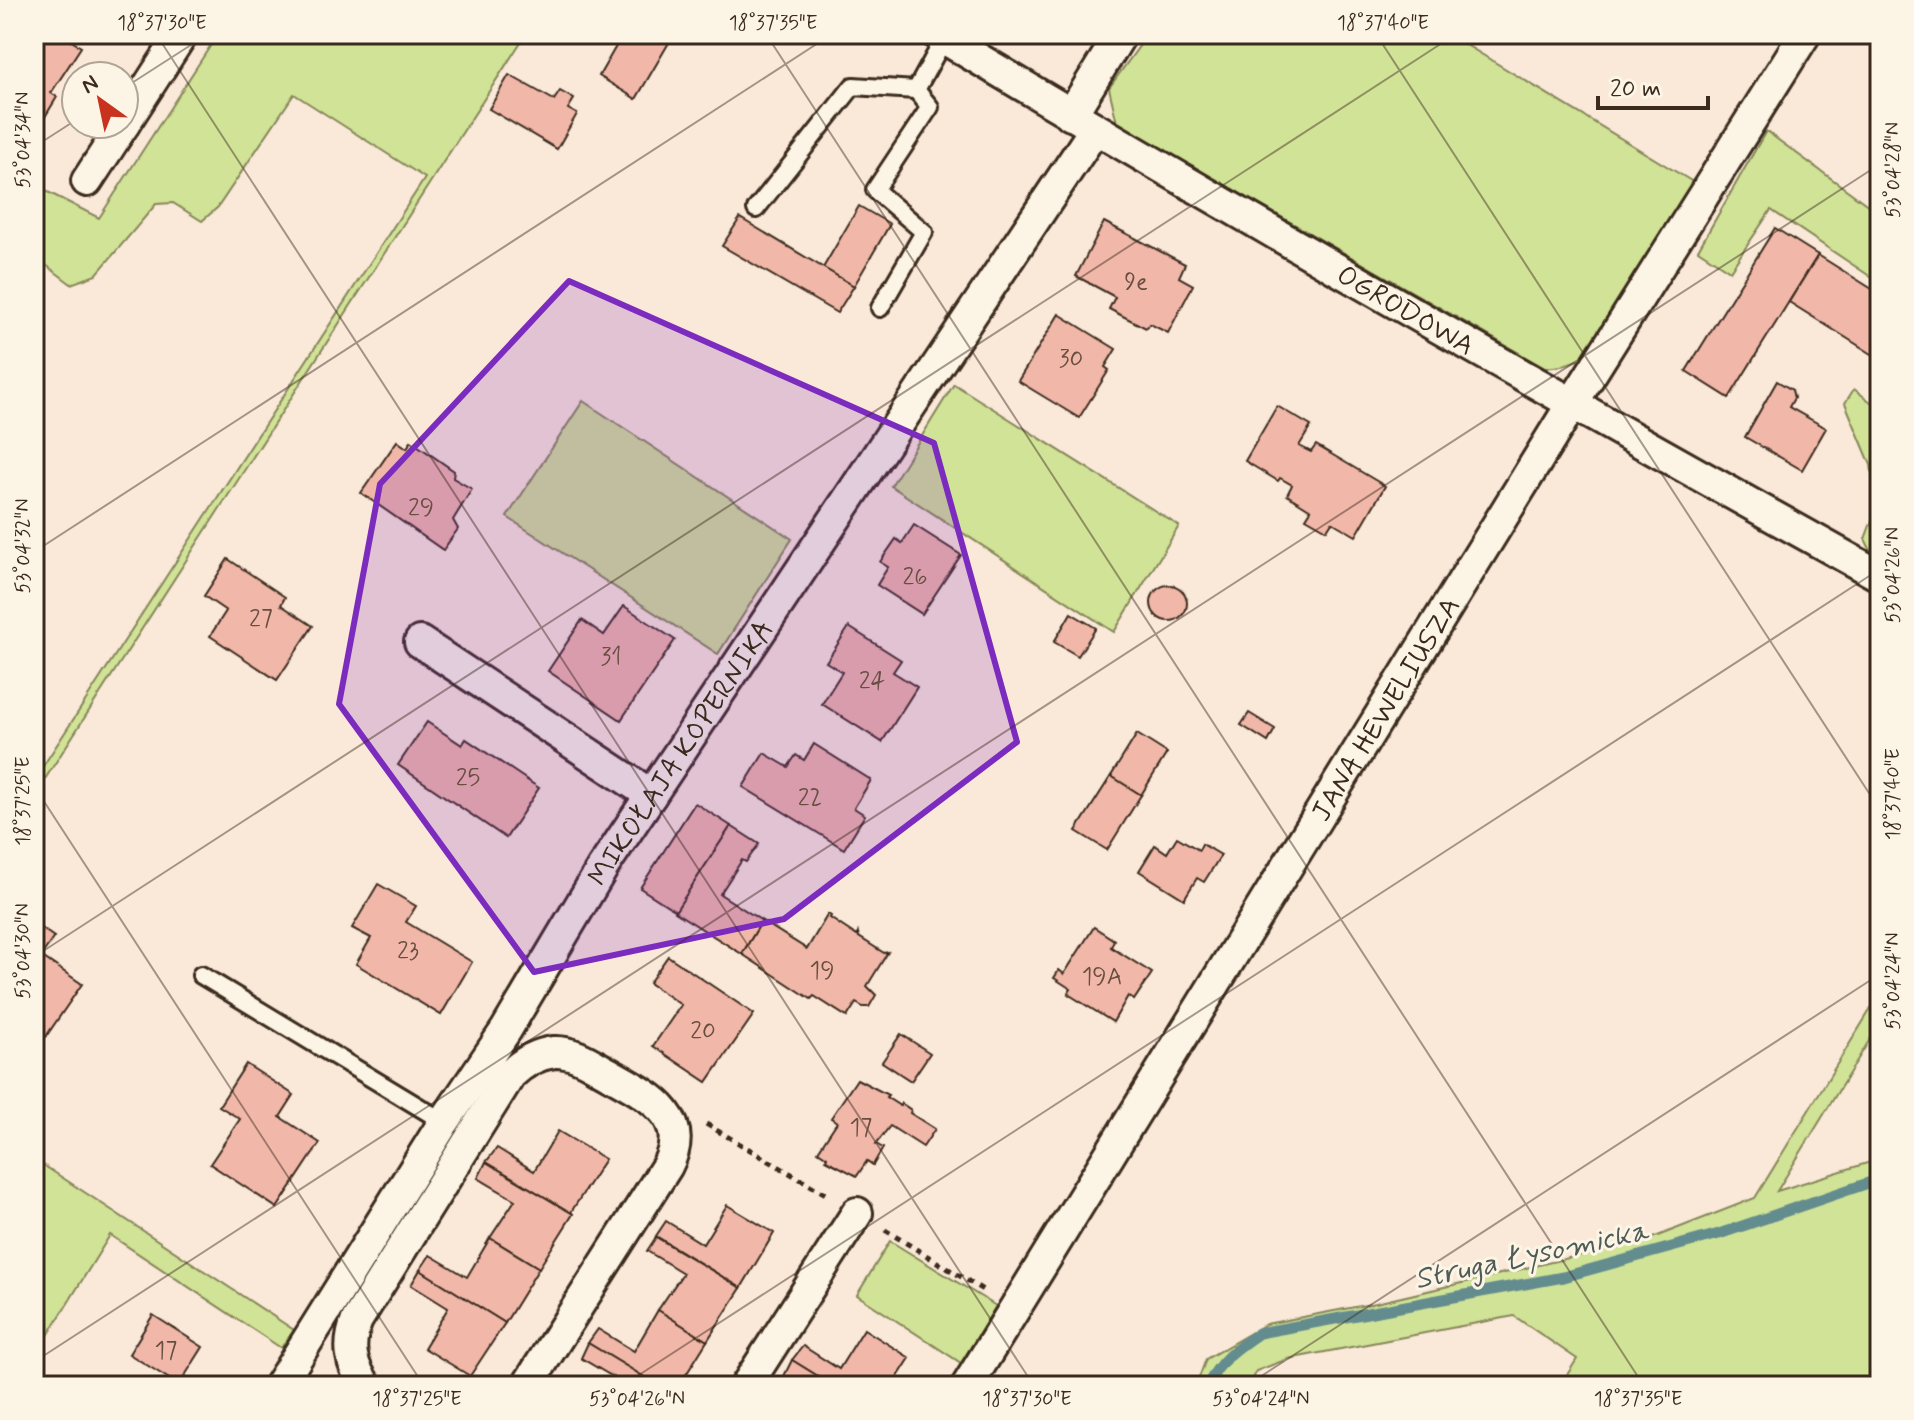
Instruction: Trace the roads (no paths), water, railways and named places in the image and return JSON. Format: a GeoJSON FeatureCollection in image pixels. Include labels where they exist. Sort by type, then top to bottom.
{"type":"FeatureCollection","features":[{"type":"Feature","properties":{"kind":"street"},"geometry":{"type":"LineString","coordinates":[[140,99],[182,34]]}},
{"type":"Feature","properties":{"kind":"street","name":"MIKOŁAJA KOPERNIKA"},"geometry":{"type":"LineString","coordinates":[[279,1386],[444,1122],[506,1030],[603,867],[1083,122],[1121,34]]}},
{"type":"Feature","properties":{"kind":"street","name":"JANA HEWELIUSZA"},"geometry":{"type":"LineString","coordinates":[[967,1386],[1572,404],[1805,34]]}},
{"type":"Feature","properties":{"kind":"street","name":"OGRODOWA"},"geometry":{"type":"LineString","coordinates":[[941,36],[1083,122],[1572,404],[1880,576]]}},
{"type":"Feature","properties":{"kind":"street"},"geometry":{"type":"LineString","coordinates":[[87,181],[114,140]]}},
{"type":"Feature","properties":{"kind":"street"},"geometry":{"type":"LineString","coordinates":[[420,642],[651,795]]}},
{"type":"Feature","properties":{"kind":"street"},"geometry":{"type":"LineString","coordinates":[[366,1386],[353,1364],[350,1351],[357,1320],[510,1075],[532,1058],[557,1052],[575,1055],[648,1095],[667,1114],[675,1143],[667,1166],[527,1386]]}},
{"type":"Feature","properties":{"kind":"street"},"geometry":{"type":"LineString","coordinates":[[746,1386],[857,1213]]}},
{"type":"Feature","properties":{"kind":"lane"},"geometry":{"type":"LineString","coordinates":[[916,90],[941,36]]}},
{"type":"Feature","properties":{"kind":"lane"},"geometry":{"type":"LineString","coordinates":[[756,209],[853,86],[916,90],[930,107],[875,190],[924,232],[880,308]]}},
{"type":"Feature","properties":{"kind":"lane"},"geometry":{"type":"LineString","coordinates":[[201,975],[444,1122]]}},
{"type":"Feature","properties":{"kind":"waterway","name":"Struga Łysomicka"},"geometry":{"type":"LineString","coordinates":[[1208,1386],[1223,1362],[1259,1333],[1563,1277],[1719,1234],[1880,1179]]}}]}
